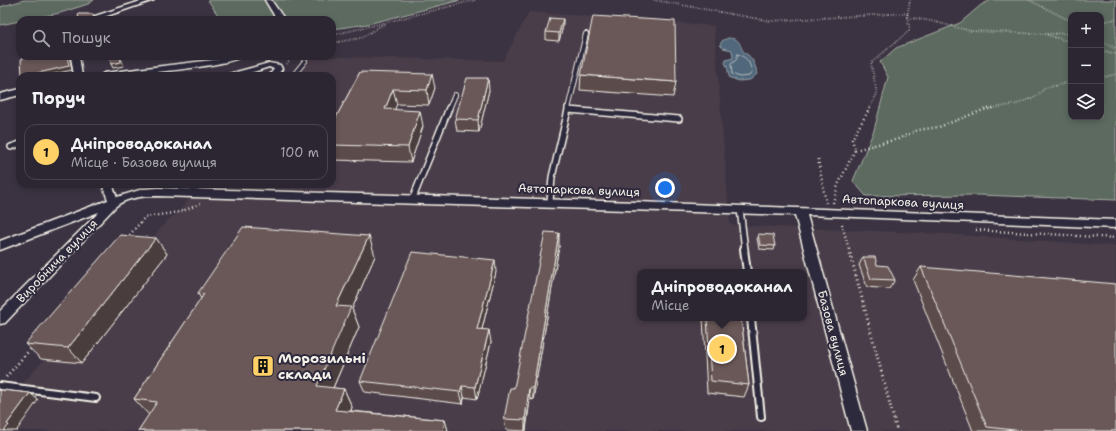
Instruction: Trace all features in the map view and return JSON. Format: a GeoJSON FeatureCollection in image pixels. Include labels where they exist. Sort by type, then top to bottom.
{"type":"FeatureCollection","features":[{"type":"Feature","properties":{"kind":"street"},"geometry":{"type":"LineString","coordinates":[[100,16],[151,0]]}},
{"type":"Feature","properties":{"kind":"street"},"geometry":{"type":"LineString","coordinates":[[268,0],[278,16]]}},
{"type":"Feature","properties":{"kind":"street"},"geometry":{"type":"LineString","coordinates":[[76,60],[77,72]]}},
{"type":"Feature","properties":{"kind":"street"},"geometry":{"type":"LineString","coordinates":[[134,72],[225,60]]}},
{"type":"Feature","properties":{"kind":"street"},"geometry":{"type":"LineString","coordinates":[[245,72],[269,65],[277,66],[278,68],[276,72]]}},
{"type":"Feature","properties":{"kind":"street"},"geometry":{"type":"LineString","coordinates":[[0,97],[16,93]]}},
{"type":"Feature","properties":{"kind":"street"},"geometry":{"type":"LineString","coordinates":[[108,188],[114,203]]}},
{"type":"Feature","properties":{"kind":"street","name":"Автопаркова вулиця"},"geometry":{"type":"LineString","coordinates":[[0,246],[143,193],[158,192],[413,198],[829,211],[1116,224]]}},
{"type":"Feature","properties":{"kind":"street","name":"Виробнича вулиця"},"geometry":{"type":"LineString","coordinates":[[0,319],[114,203]]}},
{"type":"Feature","properties":{"kind":"street","name":"Базова вулиця"},"geometry":{"type":"LineString","coordinates":[[800,211],[859,431]]}},
{"type":"Feature","properties":{"kind":"lane"},"geometry":{"type":"LineString","coordinates":[[550,202],[552,177],[586,34]]}},
{"type":"Feature","properties":{"kind":"lane"},"geometry":{"type":"LineString","coordinates":[[296,72],[305,60]]}},
{"type":"Feature","properties":{"kind":"lane"},"geometry":{"type":"LineString","coordinates":[[413,198],[439,130],[455,95]]}},
{"type":"Feature","properties":{"kind":"lane"},"geometry":{"type":"LineString","coordinates":[[568,110],[680,120]]}},
{"type":"Feature","properties":{"kind":"lane"},"geometry":{"type":"LineString","coordinates":[[11,147],[16,145]]}},
{"type":"Feature","properties":{"kind":"lane"},"geometry":{"type":"LineString","coordinates":[[740,209],[746,269]]}},
{"type":"Feature","properties":{"kind":"lane"},"geometry":{"type":"LineString","coordinates":[[751,321],[761,417]]}},
{"type":"Feature","properties":{"kind":"lane"},"geometry":{"type":"LineString","coordinates":[[0,386],[96,398]]}},
{"type":"Feature","properties":{"kind":"path"},"geometry":{"type":"LineString","coordinates":[[336,34],[475,0]]}},
{"type":"Feature","properties":{"kind":"path"},"geometry":{"type":"LineString","coordinates":[[654,0],[770,21],[908,13]]}},
{"type":"Feature","properties":{"kind":"path"},"geometry":{"type":"LineString","coordinates":[[829,211],[838,185],[855,150],[852,139],[877,94],[871,63],[886,52],[910,30],[907,17],[910,0]]}},
{"type":"Feature","properties":{"kind":"path"},"geometry":{"type":"LineString","coordinates":[[1029,0],[1068,20]]}},
{"type":"Feature","properties":{"kind":"path"},"geometry":{"type":"LineString","coordinates":[[907,17],[972,31],[1044,34],[1068,33]]}},
{"type":"Feature","properties":{"kind":"path"},"geometry":{"type":"LineString","coordinates":[[1104,21],[1116,18]]}},
{"type":"Feature","properties":{"kind":"path"},"geometry":{"type":"LineString","coordinates":[[336,42],[361,38],[387,22]]}},
{"type":"Feature","properties":{"kind":"path"},"geometry":{"type":"LineString","coordinates":[[1044,34],[1068,41]]}},
{"type":"Feature","properties":{"kind":"path"},"geometry":{"type":"LineString","coordinates":[[1104,42],[1116,49]]}},
{"type":"Feature","properties":{"kind":"path"},"geometry":{"type":"LineString","coordinates":[[1104,51],[1116,54]]}},
{"type":"Feature","properties":{"kind":"path"},"geometry":{"type":"LineString","coordinates":[[1104,77],[1116,74]]}},
{"type":"Feature","properties":{"kind":"path"},"geometry":{"type":"LineString","coordinates":[[855,150],[898,139],[918,130],[939,127],[983,110],[1017,104],[1037,96],[1045,88],[1068,83]]}},
{"type":"Feature","properties":{"kind":"path"},"geometry":{"type":"LineString","coordinates":[[818,159],[829,211]]}},
{"type":"Feature","properties":{"kind":"path"},"geometry":{"type":"LineString","coordinates":[[124,241],[145,217],[167,215],[189,210],[200,204],[192,204]]}},
{"type":"Feature","properties":{"kind":"path"},"geometry":{"type":"LineString","coordinates":[[849,224],[842,224],[897,431]]}},
{"type":"Feature","properties":{"kind":"path"},"geometry":{"type":"LineString","coordinates":[[972,230],[1116,238]]}},
{"type":"Feature","properties":{"kind":"path"},"geometry":{"type":"LineString","coordinates":[[5,378],[36,342]]}},
{"type":"Feature","properties":{"kind":"shaded area"},"geometry":{"type":"Polygon","coordinates":[[[529,12],[714,26],[730,225],[946,234],[1116,246],[1116,431],[0,431],[0,409],[169,219],[177,214],[198,188],[336,188],[336,72],[291,72],[301,60],[336,60],[336,57],[503,61],[529,12]]]}},
{"type":"Feature","properties":{"kind":"green space"},"geometry":{"type":"Polygon","coordinates":[[[24,0],[94,0],[88,4],[60,13],[45,16],[16,16],[16,22],[0,25],[0,7],[24,0]]]}},
{"type":"Feature","properties":{"kind":"green space"},"geometry":{"type":"Polygon","coordinates":[[[208,0],[461,0],[368,24],[336,28],[336,16],[218,16],[208,0]]]}},
{"type":"Feature","properties":{"kind":"green space"},"geometry":{"type":"Polygon","coordinates":[[[991,0],[1116,0],[1116,200],[978,195],[866,196],[853,181],[874,130],[888,77],[880,62],[896,48],[960,23],[981,5],[991,0]]]}},
{"type":"Feature","properties":{"kind":"water"},"geometry":{"type":"Polygon","coordinates":[[[728,38],[736,39],[744,53],[749,55],[753,62],[757,74],[750,80],[739,81],[730,78],[725,63],[726,60],[733,58],[732,50],[723,48],[720,45],[722,41],[728,38]]]}},
{"type":"Feature","properties":{"kind":"building"},"geometry":{"type":"Polygon","coordinates":[[[78,14],[93,14],[93,16],[78,16],[78,14]]]}},
{"type":"Feature","properties":{"kind":"building"},"geometry":{"type":"Polygon","coordinates":[[[593,16],[675,21],[676,82],[581,75],[593,16]]]}},
{"type":"Feature","properties":{"kind":"building"},"geometry":{"type":"Polygon","coordinates":[[[550,18],[563,19],[559,33],[546,32],[550,18]]]}},
{"type":"Feature","properties":{"kind":"building"},"geometry":{"type":"Polygon","coordinates":[[[21,60],[68,60],[69,66],[43,72],[22,72],[21,60]]]}},
{"type":"Feature","properties":{"kind":"building"},"geometry":{"type":"Polygon","coordinates":[[[110,60],[121,60],[121,62],[111,64],[110,60]]]}},
{"type":"Feature","properties":{"kind":"building"},"geometry":{"type":"Polygon","coordinates":[[[360,72],[432,74],[427,90],[393,89],[385,109],[420,111],[408,147],[336,145],[336,117],[360,72]]]}},
{"type":"Feature","properties":{"kind":"building"},"geometry":{"type":"Polygon","coordinates":[[[467,78],[488,78],[478,120],[455,119],[467,78]]]}},
{"type":"Feature","properties":{"kind":"building","name":"Морозильні склади"},"geometry":{"type":"Polygon","coordinates":[[[243,227],[369,236],[336,306],[351,307],[317,386],[344,389],[335,410],[445,420],[443,431],[138,431],[157,402],[134,399],[204,294],[198,293],[243,227]]]}},
{"type":"Feature","properties":{"kind":"building"},"geometry":{"type":"Polygon","coordinates":[[[545,232],[559,233],[533,388],[529,388],[525,420],[504,419],[510,388],[514,388],[545,232]]]}},
{"type":"Feature","properties":{"kind":"building"},"geometry":{"type":"Polygon","coordinates":[[[758,234],[773,235],[775,246],[760,245],[758,234]]]}},
{"type":"Feature","properties":{"kind":"building"},"geometry":{"type":"Polygon","coordinates":[[[120,235],[156,238],[68,348],[25,344],[120,235]]]}},
{"type":"Feature","properties":{"kind":"building"},"geometry":{"type":"Polygon","coordinates":[[[412,252],[495,260],[477,329],[489,330],[475,387],[462,386],[460,392],[360,381],[412,252]]]}},
{"type":"Feature","properties":{"kind":"building"},"geometry":{"type":"Polygon","coordinates":[[[863,257],[875,257],[877,265],[888,266],[895,280],[871,279],[863,257]]]}},
{"type":"Feature","properties":{"kind":"building"},"geometry":{"type":"Polygon","coordinates":[[[921,267],[1116,284],[1116,431],[1023,431],[987,427],[921,267]]]}},
{"type":"Feature","properties":{"kind":"building"},"geometry":{"type":"Polygon","coordinates":[[[707,321],[741,321],[749,385],[711,381],[707,321]]]}},
{"type":"Feature","properties":{"kind":"building"},"geometry":{"type":"Polygon","coordinates":[[[1,390],[30,393],[7,424],[9,425],[4,431],[0,431],[1,390]]]}},
{"type":"Feature","properties":{"kind":"place","name":"Дніпроводоканал"},"geometry":{"type":"Point","coordinates":[722,349]}},
{"type":"Feature","properties":{"kind":"place","name":"Морозильні склади"},"geometry":{"type":"Point","coordinates":[263,366]}}]}
